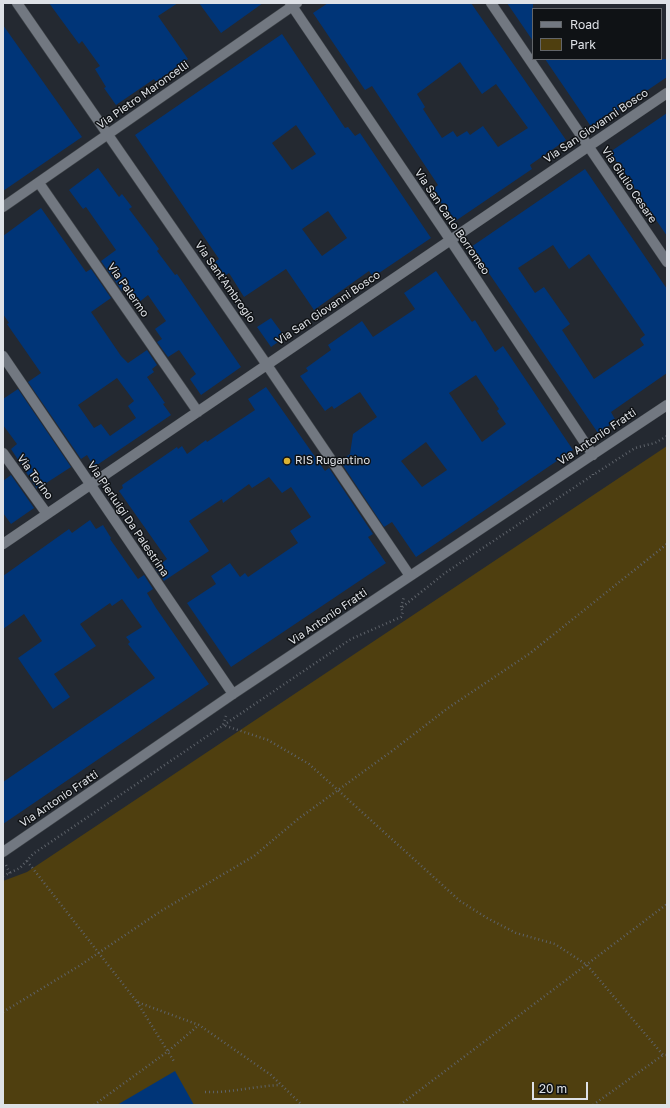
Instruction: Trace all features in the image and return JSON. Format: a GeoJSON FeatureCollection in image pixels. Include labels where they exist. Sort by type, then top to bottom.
{"type":"FeatureCollection","features":[{"type":"Feature","properties":{"kind":"street","name":"Via Sant'Ambrogio"},"geometry":{"type":"LineString","coordinates":[[17,3],[267,365],[410,576]]}},
{"type":"Feature","properties":{"kind":"street","name":"Via Giulio Cesare"},"geometry":{"type":"LineString","coordinates":[[491,3],[667,262]]}},
{"type":"Feature","properties":{"kind":"street","name":"Via Pietro Maroncelli"},"geometry":{"type":"LineString","coordinates":[[3,207],[293,4]]}},
{"type":"Feature","properties":{"kind":"street","name":"Via San Carlo Borromeo"},"geometry":{"type":"LineString","coordinates":[[293,4],[593,455]]}},
{"type":"Feature","properties":{"kind":"street","name":"Via San Giovanni Bosco"},"geometry":{"type":"LineString","coordinates":[[3,544],[667,93]]}},
{"type":"Feature","properties":{"kind":"street","name":"Via Palermo"},"geometry":{"type":"LineString","coordinates":[[39,183],[198,412]]}},
{"type":"Feature","properties":{"kind":"street","name":"Via Pierluigi Da Palestrina"},"geometry":{"type":"LineString","coordinates":[[3,356],[90,486],[233,694]]}},
{"type":"Feature","properties":{"kind":"street","name":"Via Antonio Fratti"},"geometry":{"type":"LineString","coordinates":[[3,852],[233,694],[667,405]]}},
{"type":"Feature","properties":{"kind":"street","name":"Via Torino"},"geometry":{"type":"LineString","coordinates":[[3,453],[47,514]]}},
{"type":"Feature","properties":{"kind":"path"},"geometry":{"type":"LineString","coordinates":[[3,876],[20,868],[33,854],[351,640],[401,617],[403,612],[401,608],[445,573],[635,448],[655,443],[667,436]]}},
{"type":"Feature","properties":{"kind":"path"},"geometry":{"type":"LineString","coordinates":[[593,455],[593,476]]}},
{"type":"Feature","properties":{"kind":"path"},"geometry":{"type":"LineString","coordinates":[[3,1012],[100,953],[161,911],[254,856],[298,819],[340,790],[448,708],[529,654],[667,544]]}},
{"type":"Feature","properties":{"kind":"path"},"geometry":{"type":"LineString","coordinates":[[223,725],[268,740],[309,764],[340,790],[425,871],[460,901],[487,918],[516,933],[555,944],[588,965],[663,1055]]}},
{"type":"Feature","properties":{"kind":"path"},"geometry":{"type":"LineString","coordinates":[[27,861],[137,1002],[175,1063]]}},
{"type":"Feature","properties":{"kind":"path"},"geometry":{"type":"LineString","coordinates":[[400,1105],[588,965],[667,904]]}},
{"type":"Feature","properties":{"kind":"path"},"geometry":{"type":"LineString","coordinates":[[137,1002],[198,1025],[270,1075],[302,1105]]}},
{"type":"Feature","properties":{"kind":"path"},"geometry":{"type":"LineString","coordinates":[[94,1105],[167,1052],[198,1025]]}},
{"type":"Feature","properties":{"kind":"path"},"geometry":{"type":"LineString","coordinates":[[593,1105],[663,1055],[667,1055]]}},
{"type":"Feature","properties":{"kind":"path"},"geometry":{"type":"LineString","coordinates":[[205,1092],[231,1092],[253,1086],[281,1085]]}},
{"type":"Feature","properties":{"kind":"green space"},"geometry":{"type":"Polygon","coordinates":[[[667,446],[667,1105],[3,1105],[3,881],[27,872],[667,446]]]}},
{"type":"Feature","properties":{"kind":"building"},"geometry":{"type":"Polygon","coordinates":[[[49,3],[178,3],[158,16],[188,59],[156,82],[154,79],[116,105],[104,88],[106,87],[95,69],[100,66],[82,41],[79,44],[49,3]]]}},
{"type":"Feature","properties":{"kind":"building"},"geometry":{"type":"Polygon","coordinates":[[[199,3],[263,3],[221,33],[199,3]]]}},
{"type":"Feature","properties":{"kind":"building"},"geometry":{"type":"Polygon","coordinates":[[[328,3],[471,3],[566,140],[530,165],[532,169],[454,222],[432,190],[438,185],[372,86],[365,90],[313,13],[328,3]],[[460,62],[417,94],[425,107],[423,109],[442,138],[453,131],[457,137],[467,131],[470,135],[483,126],[498,147],[528,128],[496,84],[482,94],[460,62]]]}},
{"type":"Feature","properties":{"kind":"building"},"geometry":{"type":"Polygon","coordinates":[[[507,3],[533,3],[532,40],[507,3]]]}},
{"type":"Feature","properties":{"kind":"building"},"geometry":{"type":"Polygon","coordinates":[[[3,25],[82,137],[3,191],[3,25]]]}},
{"type":"Feature","properties":{"kind":"building"},"geometry":{"type":"Polygon","coordinates":[[[282,34],[345,128],[348,127],[355,136],[360,133],[431,238],[373,277],[369,271],[314,310],[286,269],[244,297],[229,273],[223,277],[213,263],[219,259],[135,135],[282,34]],[[296,125],[272,143],[292,170],[316,154],[296,125]],[[328,211],[302,229],[322,256],[347,238],[328,211]]]}},
{"type":"Feature","properties":{"kind":"building"},"geometry":{"type":"Polygon","coordinates":[[[667,59],[667,77],[592,128],[546,60],[667,59]]]}},
{"type":"Feature","properties":{"kind":"building"},"geometry":{"type":"Polygon","coordinates":[[[667,113],[667,236],[610,152],[667,113]]]}},
{"type":"Feature","properties":{"kind":"building"},"geometry":{"type":"Polygon","coordinates":[[[98,168],[119,197],[122,194],[132,207],[129,209],[159,249],[157,251],[175,275],[177,274],[241,367],[201,395],[190,379],[196,374],[179,350],[168,357],[157,342],[162,339],[155,329],[166,321],[148,295],[138,303],[127,287],[122,291],[101,261],[116,250],[86,207],[83,209],[69,190],[98,168]]]}},
{"type":"Feature","properties":{"kind":"building"},"geometry":{"type":"Polygon","coordinates":[[[585,169],[667,289],[667,373],[611,412],[616,421],[598,433],[471,247],[585,169]],[[553,245],[518,268],[535,293],[544,287],[570,324],[562,330],[594,379],[644,345],[640,339],[645,335],[589,254],[569,269],[553,245]]]}},
{"type":"Feature","properties":{"kind":"building"},"geometry":{"type":"Polygon","coordinates":[[[41,208],[86,272],[91,269],[111,298],[91,312],[121,356],[128,363],[147,350],[157,365],[152,369],[154,372],[147,377],[165,403],[163,404],[171,415],[94,467],[87,455],[81,459],[28,382],[41,373],[7,324],[9,323],[3,314],[3,236],[41,208]],[[117,378],[78,405],[94,428],[101,424],[110,436],[136,418],[128,406],[134,401],[117,378]]]}},
{"type":"Feature","properties":{"kind":"building"},"geometry":{"type":"Polygon","coordinates":[[[436,271],[472,322],[475,320],[495,352],[503,346],[573,450],[416,557],[392,522],[384,527],[340,461],[350,454],[353,434],[377,417],[360,392],[334,409],[332,406],[325,411],[300,376],[308,371],[306,368],[331,350],[328,345],[362,321],[373,337],[415,309],[404,293],[436,271]],[[476,375],[449,393],[482,442],[506,424],[497,411],[499,409],[476,375]],[[426,442],[401,461],[422,487],[447,470],[426,442]]]}},
{"type":"Feature","properties":{"kind":"building"},"geometry":{"type":"Polygon","coordinates":[[[271,318],[285,337],[271,347],[257,327],[271,318]]]}},
{"type":"Feature","properties":{"kind":"building"},"geometry":{"type":"Polygon","coordinates":[[[266,387],[325,471],[329,468],[373,534],[368,537],[386,563],[231,667],[187,603],[216,584],[211,576],[230,563],[240,577],[245,573],[248,577],[298,543],[290,531],[311,517],[291,487],[282,493],[269,477],[252,488],[249,484],[223,503],[222,499],[189,521],[209,551],[164,581],[155,568],[167,559],[119,491],[123,488],[122,485],[177,447],[178,449],[182,446],[187,454],[206,440],[207,442],[255,410],[248,399],[266,387]]]}},
{"type":"Feature","properties":{"kind":"building"},"geometry":{"type":"Polygon","coordinates":[[[18,389],[71,467],[37,489],[11,449],[17,444],[3,425],[3,399],[18,389]]]}},
{"type":"Feature","properties":{"kind":"building"},"geometry":{"type":"Polygon","coordinates":[[[11,475],[34,508],[11,524],[3,513],[3,481],[11,475]]]}},
{"type":"Feature","properties":{"kind":"building"},"geometry":{"type":"Polygon","coordinates":[[[90,520],[96,529],[103,525],[111,538],[110,539],[138,579],[144,575],[153,589],[147,593],[209,684],[3,824],[3,782],[155,678],[128,644],[130,642],[126,637],[142,627],[122,599],[112,606],[110,603],[80,624],[96,646],[54,674],[70,697],[53,709],[18,658],[42,641],[24,614],[3,629],[3,576],[69,529],[72,533],[90,520]]]}},
{"type":"Feature","properties":{"kind":"building"},"geometry":{"type":"Polygon","coordinates":[[[175,1071],[194,1105],[117,1105],[175,1071]]]}},
{"type":"Feature","properties":{"kind":"place","name":"RIS Rugantino"},"geometry":{"type":"Point","coordinates":[287,461]}}]}
